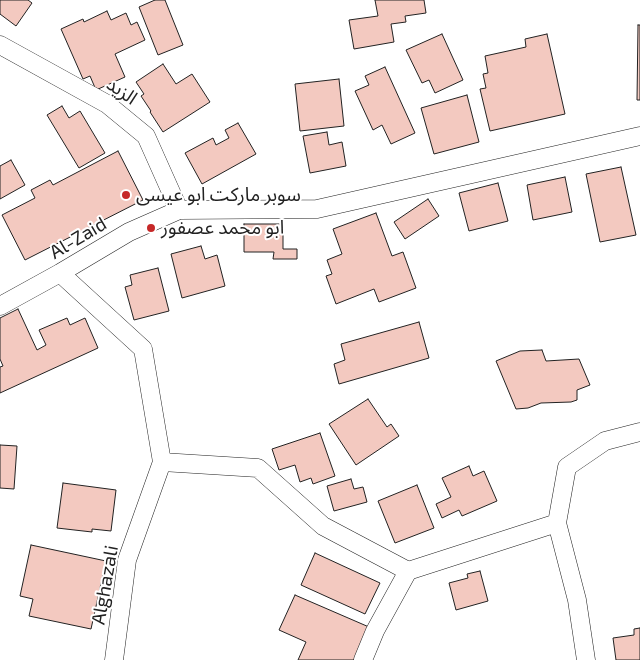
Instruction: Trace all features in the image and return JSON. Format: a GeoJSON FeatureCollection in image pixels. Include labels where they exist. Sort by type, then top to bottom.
{"type":"FeatureCollection","features":[{"type":"Feature","properties":{"kind":"street","name":"الزيد"},"geometry":{"type":"LineString","coordinates":[[0,45],[107,104],[146,136],[179,210]]}},
{"type":"Feature","properties":{"kind":"street"},"geometry":{"type":"LineString","coordinates":[[179,210],[317,209],[640,136]]}},
{"type":"Feature","properties":{"kind":"street","name":"Al-Zaid"},"geometry":{"type":"LineString","coordinates":[[0,306],[129,232],[179,210]]}},
{"type":"Feature","properties":{"kind":"street"},"geometry":{"type":"LineString","coordinates":[[60,273],[142,349],[162,462],[258,468],[323,526],[408,571]]}},
{"type":"Feature","properties":{"kind":"street"},"geometry":{"type":"LineString","coordinates":[[586,660],[577,600],[556,523],[567,467],[605,441],[640,432]]}},
{"type":"Feature","properties":{"kind":"street","name":"Alghazali"},"geometry":{"type":"LineString","coordinates":[[114,660],[127,560],[162,462]]}},
{"type":"Feature","properties":{"kind":"street"},"geometry":{"type":"LineString","coordinates":[[363,660],[375,631],[408,571],[556,523]]}},
{"type":"Feature","properties":{"kind":"building"},"geometry":{"type":"Polygon","coordinates":[[[0,0],[28,0],[32,3],[16,26],[0,14],[0,0]]]}},
{"type":"Feature","properties":{"kind":"building"},"geometry":{"type":"Polygon","coordinates":[[[155,0],[165,0],[183,45],[158,55],[139,7],[155,0]]]}},
{"type":"Feature","properties":{"kind":"building"},"geometry":{"type":"Polygon","coordinates":[[[375,0],[424,0],[426,13],[405,16],[406,22],[391,24],[394,42],[354,49],[349,20],[378,16],[375,0]]]}},
{"type":"Feature","properties":{"kind":"building"},"geometry":{"type":"Polygon","coordinates":[[[107,11],[111,20],[126,13],[131,25],[137,22],[145,40],[115,54],[125,77],[96,90],[90,76],[83,79],[61,29],[83,19],[84,22],[107,11]]]}},
{"type":"Feature","properties":{"kind":"building"},"geometry":{"type":"Polygon","coordinates":[[[638,25],[640,25],[640,100],[637,100],[638,25]]]}},
{"type":"Feature","properties":{"kind":"building"},"geometry":{"type":"Polygon","coordinates":[[[442,34],[463,80],[435,93],[429,80],[422,83],[406,50],[442,34]]]}},
{"type":"Feature","properties":{"kind":"building"},"geometry":{"type":"Polygon","coordinates":[[[547,34],[565,114],[490,131],[480,89],[486,88],[483,74],[488,73],[485,56],[526,47],[525,39],[547,34]]]}},
{"type":"Feature","properties":{"kind":"building"},"geometry":{"type":"Polygon","coordinates":[[[163,64],[176,84],[192,74],[210,102],[163,132],[141,96],[144,94],[136,82],[163,64]]]}},
{"type":"Feature","properties":{"kind":"building"},"geometry":{"type":"Polygon","coordinates":[[[385,67],[415,133],[391,144],[382,125],[373,130],[355,91],[369,85],[365,76],[385,67]]]}},
{"type":"Feature","properties":{"kind":"building"},"geometry":{"type":"Polygon","coordinates":[[[339,79],[344,126],[300,131],[295,84],[339,79]]]}},
{"type":"Feature","properties":{"kind":"building"},"geometry":{"type":"Polygon","coordinates":[[[467,95],[479,142],[434,154],[421,108],[467,95]]]}},
{"type":"Feature","properties":{"kind":"building"},"geometry":{"type":"Polygon","coordinates":[[[62,106],[69,118],[80,111],[105,153],[79,168],[47,115],[62,106]]]}},
{"type":"Feature","properties":{"kind":"building"},"geometry":{"type":"Polygon","coordinates":[[[238,123],[256,154],[202,184],[185,153],[213,138],[216,145],[229,138],[225,130],[238,123]]]}},
{"type":"Feature","properties":{"kind":"building"},"geometry":{"type":"Polygon","coordinates":[[[327,132],[329,145],[342,142],[346,166],[310,173],[303,136],[327,132]]]}},
{"type":"Feature","properties":{"kind":"building"},"geometry":{"type":"Polygon","coordinates":[[[118,151],[143,200],[25,260],[2,215],[35,198],[31,190],[50,180],[53,185],[118,151]]]}},
{"type":"Feature","properties":{"kind":"building"},"geometry":{"type":"Polygon","coordinates":[[[11,160],[25,185],[0,199],[0,166],[11,160]]]}},
{"type":"Feature","properties":{"kind":"building"},"geometry":{"type":"Polygon","coordinates":[[[621,167],[636,235],[600,242],[586,174],[621,167]]]}},
{"type":"Feature","properties":{"kind":"building"},"geometry":{"type":"Polygon","coordinates":[[[565,177],[572,212],[533,220],[527,185],[565,177]]]}},
{"type":"Feature","properties":{"kind":"building"},"geometry":{"type":"Polygon","coordinates":[[[498,183],[508,221],[469,231],[459,193],[498,183]]]}},
{"type":"Feature","properties":{"kind":"building"},"geometry":{"type":"Polygon","coordinates":[[[428,199],[439,216],[405,239],[394,222],[428,199]]]}},
{"type":"Feature","properties":{"kind":"building"},"geometry":{"type":"Polygon","coordinates":[[[376,213],[392,256],[403,252],[416,288],[379,302],[374,289],[336,304],[326,276],[332,274],[327,260],[342,254],[333,229],[376,213]]]}},
{"type":"Feature","properties":{"kind":"building"},"geometry":{"type":"Polygon","coordinates":[[[244,224],[283,224],[283,249],[297,249],[297,259],[273,259],[274,252],[244,252],[244,224]]]}},
{"type":"Feature","properties":{"kind":"building"},"geometry":{"type":"Polygon","coordinates":[[[201,246],[205,259],[217,255],[225,286],[182,298],[171,254],[201,246]]]}},
{"type":"Feature","properties":{"kind":"building"},"geometry":{"type":"Polygon","coordinates":[[[158,268],[169,311],[134,320],[125,287],[132,285],[130,275],[158,268]]]}},
{"type":"Feature","properties":{"kind":"building"},"geometry":{"type":"Polygon","coordinates":[[[18,309],[37,350],[46,345],[39,330],[67,318],[70,325],[85,318],[98,348],[0,393],[0,367],[3,366],[0,359],[0,318],[18,309]]]}},
{"type":"Feature","properties":{"kind":"building"},"geometry":{"type":"Polygon","coordinates":[[[419,322],[429,358],[339,384],[334,364],[345,360],[341,344],[419,322]]]}},
{"type":"Feature","properties":{"kind":"building"},"geometry":{"type":"Polygon","coordinates":[[[542,350],[546,361],[579,359],[590,385],[577,390],[577,400],[571,402],[541,403],[528,408],[516,409],[496,361],[520,351],[542,350]]]}},
{"type":"Feature","properties":{"kind":"building"},"geometry":{"type":"Polygon","coordinates":[[[368,399],[387,427],[391,424],[399,436],[356,465],[329,424],[368,399]]]}},
{"type":"Feature","properties":{"kind":"building"},"geometry":{"type":"Polygon","coordinates":[[[320,433],[335,476],[313,484],[311,478],[300,482],[295,465],[279,470],[272,449],[320,433]]]}},
{"type":"Feature","properties":{"kind":"building"},"geometry":{"type":"Polygon","coordinates":[[[0,445],[17,446],[14,489],[0,488],[0,445]]]}},
{"type":"Feature","properties":{"kind":"building"},"geometry":{"type":"Polygon","coordinates":[[[469,466],[473,476],[484,471],[497,501],[462,516],[459,510],[442,518],[436,504],[451,497],[442,478],[469,466]]]}},
{"type":"Feature","properties":{"kind":"building"},"geometry":{"type":"Polygon","coordinates":[[[351,479],[354,489],[363,487],[367,502],[334,511],[327,486],[351,479]]]}},
{"type":"Feature","properties":{"kind":"building"},"geometry":{"type":"Polygon","coordinates":[[[63,483],[116,490],[111,531],[92,529],[92,532],[57,528],[63,483]]]}},
{"type":"Feature","properties":{"kind":"building"},"geometry":{"type":"Polygon","coordinates":[[[417,485],[434,528],[395,543],[378,501],[417,485]]]}},
{"type":"Feature","properties":{"kind":"building"},"geometry":{"type":"Polygon","coordinates":[[[31,545],[106,561],[91,629],[29,616],[33,599],[20,596],[31,545]]]}},
{"type":"Feature","properties":{"kind":"building"},"geometry":{"type":"Polygon","coordinates":[[[315,553],[380,583],[365,614],[301,585],[315,553]]]}},
{"type":"Feature","properties":{"kind":"building"},"geometry":{"type":"Polygon","coordinates":[[[480,571],[488,601],[456,610],[449,583],[468,578],[467,574],[480,571]]]}},
{"type":"Feature","properties":{"kind":"building"},"geometry":{"type":"Polygon","coordinates":[[[295,595],[369,627],[354,660],[298,660],[306,642],[279,630],[295,595]]]}},
{"type":"Feature","properties":{"kind":"building"},"geometry":{"type":"Polygon","coordinates":[[[640,628],[640,660],[616,660],[613,638],[634,635],[634,629],[640,628]]]}},
{"type":"Feature","properties":{"kind":"place","name":"سوبر ماركت ابو عيسی"},"geometry":{"type":"Point","coordinates":[126,195]}},
{"type":"Feature","properties":{"kind":"place","name":"ابو محمد عصفور"},"geometry":{"type":"Point","coordinates":[151,228]}}]}
